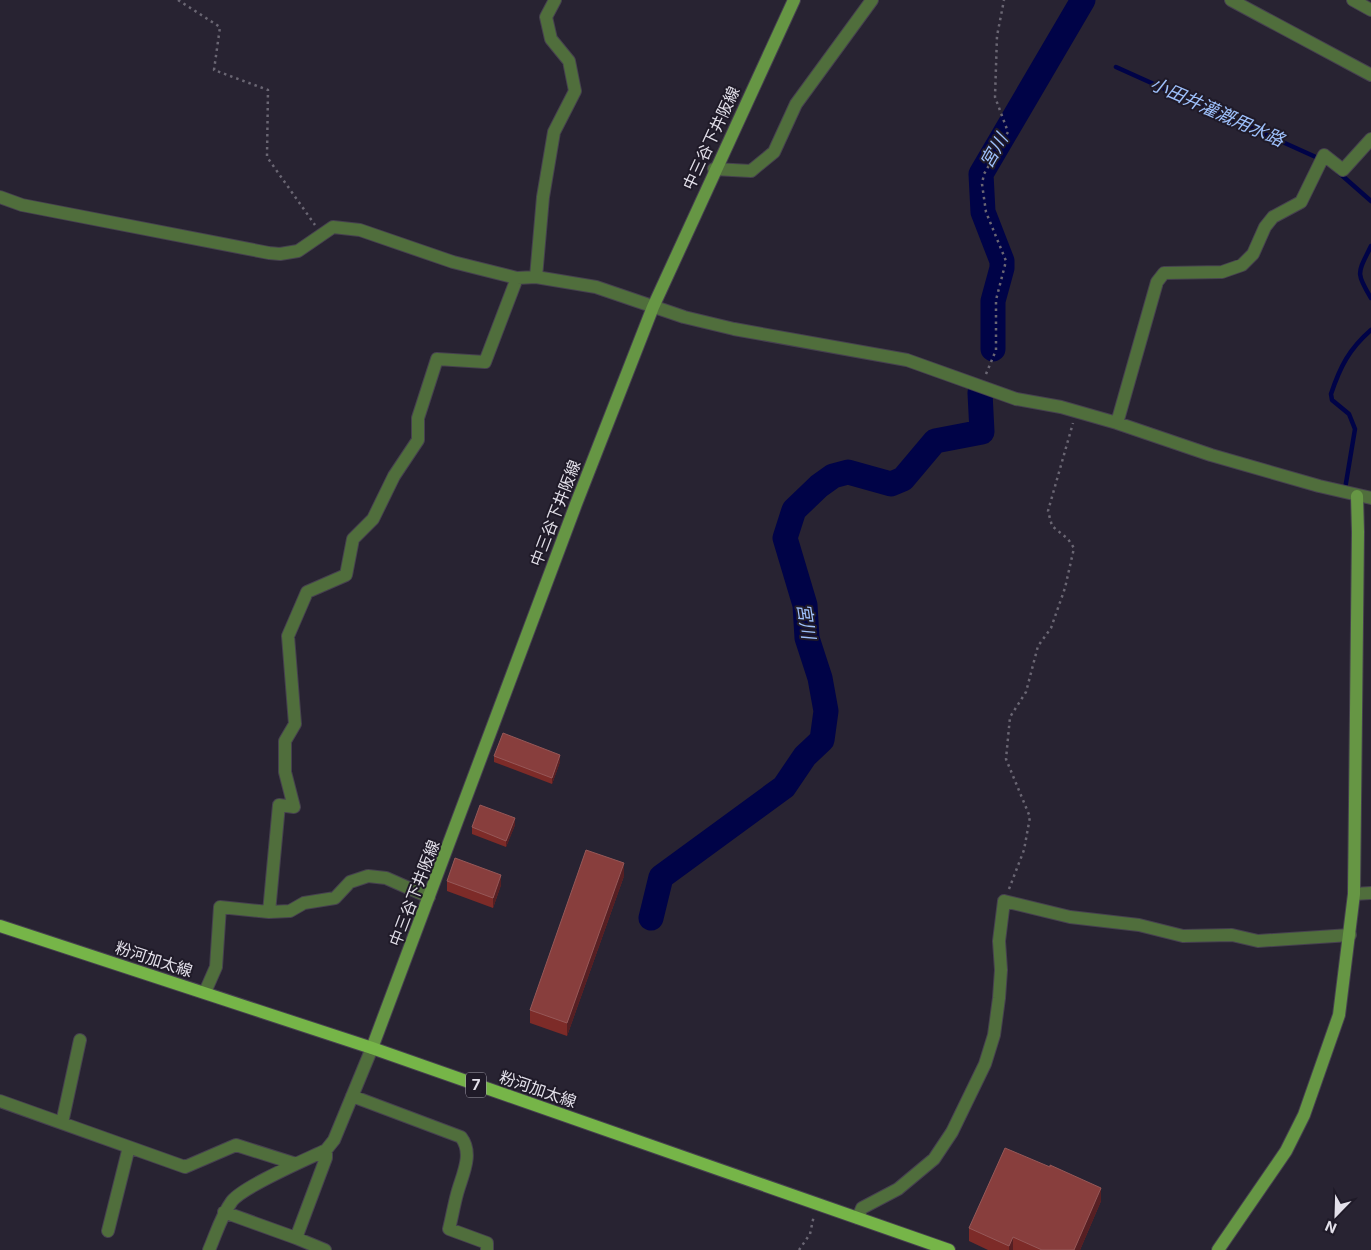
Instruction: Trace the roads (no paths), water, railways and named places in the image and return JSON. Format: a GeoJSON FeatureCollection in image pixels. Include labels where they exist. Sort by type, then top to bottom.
{"type":"FeatureCollection","features":[{"type":"Feature","properties":{"kind":"main road","name":"中三谷下井阪線"},"geometry":{"type":"LineString","coordinates":[[372,1048],[652,307],[794,0]]}},
{"type":"Feature","properties":{"kind":"main road"},"geometry":{"type":"LineString","coordinates":[[1218,1250],[1286,1152],[1304,1116],[1339,1015],[1354,894],[1357,496]]}},
{"type":"Feature","properties":{"kind":"main road","name":"粉河加太線"},"geometry":{"type":"LineString","coordinates":[[0,926],[372,1048],[949,1250]]}},
{"type":"Feature","properties":{"kind":"street"},"geometry":{"type":"LineString","coordinates":[[536,277],[543,197],[554,132],[575,91],[569,61],[551,39],[546,18],[555,0]]}},
{"type":"Feature","properties":{"kind":"street"},"geometry":{"type":"LineString","coordinates":[[714,170],[751,171],[774,152],[796,104],[872,0]]}},
{"type":"Feature","properties":{"kind":"street"},"geometry":{"type":"LineString","coordinates":[[1231,0],[1371,75]]}},
{"type":"Feature","properties":{"kind":"street"},"geometry":{"type":"LineString","coordinates":[[1353,0],[1371,10]]}},
{"type":"Feature","properties":{"kind":"street"},"geometry":{"type":"LineString","coordinates":[[1117,422],[1157,282],[1164,273],[1222,272],[1242,265],[1253,254],[1265,227],[1273,217],[1300,202],[1324,155],[1343,170],[1371,139]]}},
{"type":"Feature","properties":{"kind":"street"},"geometry":{"type":"LineString","coordinates":[[0,198],[22,205],[280,254],[298,251],[333,227],[360,230],[453,262],[517,278],[536,277],[596,287],[652,307],[734,328],[907,360],[1016,399],[1117,422],[1212,456],[1357,496],[1371,498]]}},
{"type":"Feature","properties":{"kind":"street"},"geometry":{"type":"LineString","coordinates":[[269,912],[279,805],[294,807],[286,772],[285,741],[296,724],[288,636],[307,592],[346,575],[353,539],[373,519],[394,476],[418,440],[418,418],[437,359],[485,362],[517,278]]}},
{"type":"Feature","properties":{"kind":"street"},"geometry":{"type":"LineString","coordinates":[[205,992],[216,967],[220,907],[290,912],[304,903],[335,898],[350,882],[368,876],[386,878],[430,897]]}},
{"type":"Feature","properties":{"kind":"street"},"geometry":{"type":"LineString","coordinates":[[1354,894],[1371,893]]}},
{"type":"Feature","properties":{"kind":"street"},"geometry":{"type":"LineString","coordinates":[[858,1218],[862,1208],[898,1189],[934,1159],[952,1132],[985,1064],[994,1036],[999,998],[1001,970],[999,941],[1004,901],[1070,917],[1140,925],[1183,936],[1232,935],[1258,941],[1350,935]]}},
{"type":"Feature","properties":{"kind":"street"},"geometry":{"type":"LineString","coordinates":[[62,1123],[80,1040]]}},
{"type":"Feature","properties":{"kind":"street"},"geometry":{"type":"LineString","coordinates":[[209,1250],[224,1212],[233,1199],[296,1164],[326,1150],[334,1140],[372,1048]]}},
{"type":"Feature","properties":{"kind":"street"},"geometry":{"type":"LineString","coordinates":[[352,1096],[461,1136],[466,1143],[466,1166],[449,1229],[487,1242],[487,1250]]}},
{"type":"Feature","properties":{"kind":"street"},"geometry":{"type":"LineString","coordinates":[[0,1101],[185,1167],[236,1145],[296,1164]]}},
{"type":"Feature","properties":{"kind":"street"},"geometry":{"type":"LineString","coordinates":[[108,1231],[129,1147]]}},
{"type":"Feature","properties":{"kind":"street"},"geometry":{"type":"LineString","coordinates":[[296,1238],[326,1158],[326,1150]]}},
{"type":"Feature","properties":{"kind":"street"},"geometry":{"type":"LineString","coordinates":[[224,1212],[325,1250]]}},
{"type":"Feature","properties":{"kind":"waterway","name":"宮川"},"geometry":{"type":"LineString","coordinates":[[993,349],[993,301],[1002,268],[1002,261],[983,212],[981,174],[1083,0]]}},
{"type":"Feature","properties":{"kind":"waterway","name":"小田井灌漑用水路"},"geometry":{"type":"LineString","coordinates":[[1116,67],[1318,158]]}},
{"type":"Feature","properties":{"kind":"waterway","name":"小田井灌漑用水路"},"geometry":{"type":"LineString","coordinates":[[1338,172],[1371,201]]}},
{"type":"Feature","properties":{"kind":"waterway"},"geometry":{"type":"LineString","coordinates":[[1371,246],[1360,272],[1362,283],[1371,298]]}},
{"type":"Feature","properties":{"kind":"waterway"},"geometry":{"type":"LineString","coordinates":[[1345,489],[1355,429],[1349,414],[1332,400],[1331,394],[1346,359],[1371,330]]}},
{"type":"Feature","properties":{"kind":"waterway","name":"宮川"},"geometry":{"type":"LineString","coordinates":[[651,918],[661,877],[784,787],[805,756],[822,740],[826,711],[820,678],[807,638],[805,605],[785,538],[794,510],[819,486],[833,476],[848,472],[891,484],[903,479],[935,441],[982,432],[980,393]]}}]}
